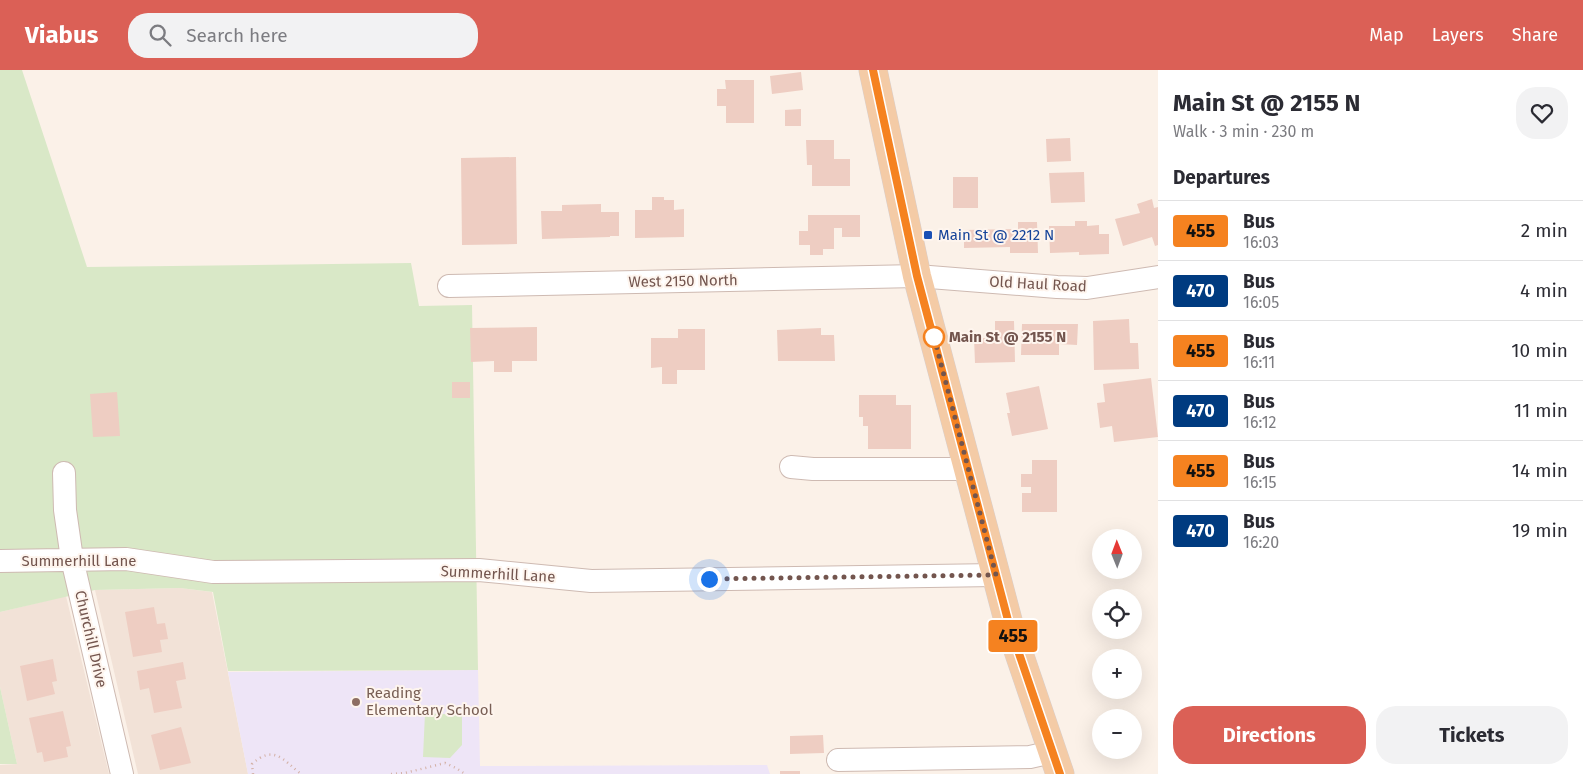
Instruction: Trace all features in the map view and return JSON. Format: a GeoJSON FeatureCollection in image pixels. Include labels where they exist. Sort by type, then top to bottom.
{"type":"FeatureCollection","features":[{"type":"Feature","properties":{"kind":"main road"},"geometry":{"type":"LineString","coordinates":[[873,70],[917,276],[1009,624],[1056,763]]}},
{"type":"Feature","properties":{"kind":"street","name":"Old Haul Road"},"geometry":{"type":"LineString","coordinates":[[917,276],[1087,288],[1158,278]]}},
{"type":"Feature","properties":{"kind":"street","name":"West 2150 North"},"geometry":{"type":"LineString","coordinates":[[449,286],[917,276]]}},
{"type":"Feature","properties":{"kind":"street"},"geometry":{"type":"LineString","coordinates":[[791,467],[813,469],[968,469]]}},
{"type":"Feature","properties":{"kind":"street","name":"Churchill Drive"},"geometry":{"type":"LineString","coordinates":[[64,473],[65,510],[72,559],[122,774]]}},
{"type":"Feature","properties":{"kind":"street","name":"Summerhill Lane"},"geometry":{"type":"LineString","coordinates":[[0,561],[126,559],[212,572],[479,570],[591,581],[996,575]]}},
{"type":"Feature","properties":{"kind":"street"},"geometry":{"type":"LineString","coordinates":[[838,760],[1030,757],[1056,763]]}},
{"type":"Feature","properties":{"kind":"path"},"geometry":{"type":"LineString","coordinates":[[253,774],[252,764],[261,756],[275,754],[287,760],[301,774]]}},
{"type":"Feature","properties":{"kind":"path"},"geometry":{"type":"LineString","coordinates":[[391,774],[404,773],[445,763],[465,774]]}},
{"type":"Feature","properties":{"kind":"shaded area"},"geometry":{"type":"Polygon","coordinates":[[[180,588],[212,592],[248,774],[138,774],[95,590],[180,588]]]}},
{"type":"Feature","properties":{"kind":"shaded area"},"geometry":{"type":"Polygon","coordinates":[[[66,596],[109,774],[0,774],[0,765],[17,764],[0,687],[0,612],[66,596]]]}},
{"type":"Feature","properties":{"kind":"shaded area","name":"Reading Elementary School"},"geometry":{"type":"Polygon","coordinates":[[[478,670],[480,766],[767,765],[770,774],[248,774],[228,672],[478,670]]]}},
{"type":"Feature","properties":{"kind":"green space"},"geometry":{"type":"Polygon","coordinates":[[[0,70],[22,70],[87,267],[411,263],[419,306],[472,305],[478,670],[228,671],[213,592],[180,588],[95,590],[0,612],[0,70]]]}},
{"type":"Feature","properties":{"kind":"green space"},"geometry":{"type":"Polygon","coordinates":[[[0,687],[17,764],[0,764],[0,687]]]}},
{"type":"Feature","properties":{"kind":"green space"},"geometry":{"type":"Polygon","coordinates":[[[425,713],[462,715],[462,745],[450,758],[423,757],[425,713]]]}},
{"type":"Feature","properties":{"kind":"building"},"geometry":{"type":"Polygon","coordinates":[[[801,72],[803,90],[772,94],[770,76],[801,72]]]}},
{"type":"Feature","properties":{"kind":"building"},"geometry":{"type":"Polygon","coordinates":[[[725,80],[754,80],[754,123],[726,123],[726,106],[717,106],[717,89],[726,89],[725,80]]]}},
{"type":"Feature","properties":{"kind":"building"},"geometry":{"type":"Polygon","coordinates":[[[801,109],[801,126],[785,126],[785,110],[801,109]]]}},
{"type":"Feature","properties":{"kind":"building"},"geometry":{"type":"Polygon","coordinates":[[[1070,138],[1071,161],[1047,162],[1046,139],[1070,138]]]}},
{"type":"Feature","properties":{"kind":"building"},"geometry":{"type":"Polygon","coordinates":[[[806,140],[834,140],[834,159],[850,159],[850,186],[812,186],[812,165],[807,165],[806,140]]]}},
{"type":"Feature","properties":{"kind":"building"},"geometry":{"type":"Polygon","coordinates":[[[516,157],[517,244],[462,245],[461,158],[516,157]]]}},
{"type":"Feature","properties":{"kind":"building"},"geometry":{"type":"Polygon","coordinates":[[[1084,172],[1085,202],[1051,203],[1049,173],[1084,172]]]}},
{"type":"Feature","properties":{"kind":"building"},"geometry":{"type":"Polygon","coordinates":[[[953,177],[978,177],[978,208],[953,208],[953,177]]]}},
{"type":"Feature","properties":{"kind":"building"},"geometry":{"type":"Polygon","coordinates":[[[652,197],[664,197],[664,200],[674,200],[674,210],[684,209],[684,237],[635,238],[635,210],[652,210],[652,197]]]}},
{"type":"Feature","properties":{"kind":"building"},"geometry":{"type":"Polygon","coordinates":[[[1152,199],[1154,208],[1158,207],[1158,245],[1155,246],[1152,237],[1123,246],[1115,219],[1140,213],[1137,204],[1152,199]]]}},
{"type":"Feature","properties":{"kind":"building"},"geometry":{"type":"Polygon","coordinates":[[[601,204],[601,212],[619,212],[619,236],[542,239],[541,211],[562,211],[562,205],[601,204]]]}},
{"type":"Feature","properties":{"kind":"building"},"geometry":{"type":"Polygon","coordinates":[[[808,215],[860,215],[860,237],[842,237],[842,228],[834,228],[834,249],[823,249],[823,255],[810,255],[810,245],[799,245],[799,231],[808,231],[808,215]]]}},
{"type":"Feature","properties":{"kind":"building"},"geometry":{"type":"Polygon","coordinates":[[[1075,221],[1087,221],[1087,226],[1099,225],[1099,234],[1109,234],[1109,254],[1079,255],[1079,252],[1050,253],[1049,226],[1075,226],[1075,221]]]}},
{"type":"Feature","properties":{"kind":"building"},"geometry":{"type":"Polygon","coordinates":[[[1018,222],[1037,222],[1038,253],[1010,253],[1010,247],[964,248],[964,230],[1018,229],[1018,222]]]}},
{"type":"Feature","properties":{"kind":"building"},"geometry":{"type":"Polygon","coordinates":[[[1129,319],[1130,343],[1138,343],[1139,369],[1094,370],[1093,321],[1129,319]]]}},
{"type":"Feature","properties":{"kind":"building"},"geometry":{"type":"Polygon","coordinates":[[[995,321],[1014,321],[1015,362],[975,363],[974,338],[995,338],[995,321]]]}},
{"type":"Feature","properties":{"kind":"building"},"geometry":{"type":"Polygon","coordinates":[[[1022,324],[1078,324],[1077,345],[1059,344],[1059,355],[1021,355],[1022,324]]]}},
{"type":"Feature","properties":{"kind":"building"},"geometry":{"type":"Polygon","coordinates":[[[537,327],[537,361],[512,361],[512,372],[494,372],[494,361],[471,362],[470,328],[537,327]]]}},
{"type":"Feature","properties":{"kind":"building"},"geometry":{"type":"Polygon","coordinates":[[[821,328],[821,335],[834,335],[835,361],[778,361],[777,330],[821,328]]]}},
{"type":"Feature","properties":{"kind":"building"},"geometry":{"type":"Polygon","coordinates":[[[678,329],[705,329],[705,370],[677,370],[677,384],[662,384],[662,367],[651,368],[651,338],[678,338],[678,329]]]}},
{"type":"Feature","properties":{"kind":"building"},"geometry":{"type":"Polygon","coordinates":[[[1151,378],[1158,437],[1114,442],[1112,426],[1100,428],[1097,403],[1105,402],[1103,384],[1151,378]]]}},
{"type":"Feature","properties":{"kind":"building"},"geometry":{"type":"Polygon","coordinates":[[[452,382],[470,382],[470,398],[452,398],[452,382]]]}},
{"type":"Feature","properties":{"kind":"building"},"geometry":{"type":"Polygon","coordinates":[[[1039,386],[1048,429],[1012,436],[1007,413],[1010,413],[1006,393],[1039,386]]]}},
{"type":"Feature","properties":{"kind":"building"},"geometry":{"type":"Polygon","coordinates":[[[117,392],[120,436],[93,437],[90,394],[117,392]]]}},
{"type":"Feature","properties":{"kind":"building"},"geometry":{"type":"Polygon","coordinates":[[[859,395],[896,395],[896,405],[911,405],[911,449],[868,449],[868,426],[863,426],[863,417],[859,417],[859,395]]]}},
{"type":"Feature","properties":{"kind":"building"},"geometry":{"type":"Polygon","coordinates":[[[1032,460],[1057,460],[1057,512],[1022,512],[1022,493],[1031,493],[1031,487],[1021,487],[1021,474],[1032,474],[1032,460]]]}},
{"type":"Feature","properties":{"kind":"building"},"geometry":{"type":"Polygon","coordinates":[[[154,607],[157,624],[165,623],[168,639],[160,640],[162,652],[133,657],[125,612],[154,607]]]}},
{"type":"Feature","properties":{"kind":"building"},"geometry":{"type":"Polygon","coordinates":[[[53,659],[57,681],[52,682],[55,694],[27,701],[20,666],[53,659]]]}},
{"type":"Feature","properties":{"kind":"building"},"geometry":{"type":"Polygon","coordinates":[[[183,662],[186,679],[176,681],[182,708],[154,713],[149,688],[140,690],[137,671],[183,662]]]}},
{"type":"Feature","properties":{"kind":"building"},"geometry":{"type":"Polygon","coordinates":[[[63,711],[71,746],[66,747],[68,757],[44,762],[42,752],[37,753],[29,718],[63,711]]]}},
{"type":"Feature","properties":{"kind":"building"},"geometry":{"type":"Polygon","coordinates":[[[181,727],[191,763],[160,770],[151,735],[181,727]]]}},
{"type":"Feature","properties":{"kind":"building"},"geometry":{"type":"Polygon","coordinates":[[[823,735],[824,753],[790,754],[790,736],[823,735]]]}},
{"type":"Feature","properties":{"kind":"building"},"geometry":{"type":"Polygon","coordinates":[[[780,771],[800,771],[800,774],[780,774],[780,771]]]}},
{"type":"Feature","properties":{"kind":"bus line","name":"455"},"geometry":{"type":"LineString","coordinates":[[873,70],[917,276],[1009,624],[1060,774]]}},
{"type":"Feature","properties":{"kind":"place","name":"Main St @ 2212 N"},"geometry":{"type":"Point","coordinates":[928,235]}},
{"type":"Feature","properties":{"kind":"place","name":"Main St @ 2155 N"},"geometry":{"type":"Point","coordinates":[934,337]}},
{"type":"Feature","properties":{"kind":"place","name":"Reading Elementary School"},"geometry":{"type":"Point","coordinates":[356,702]}},
{"type":"Feature","properties":{"kind":"route"},"geometry":{"type":"LineString","coordinates":[[709,579],[996,575],[934,337]]}}]}
